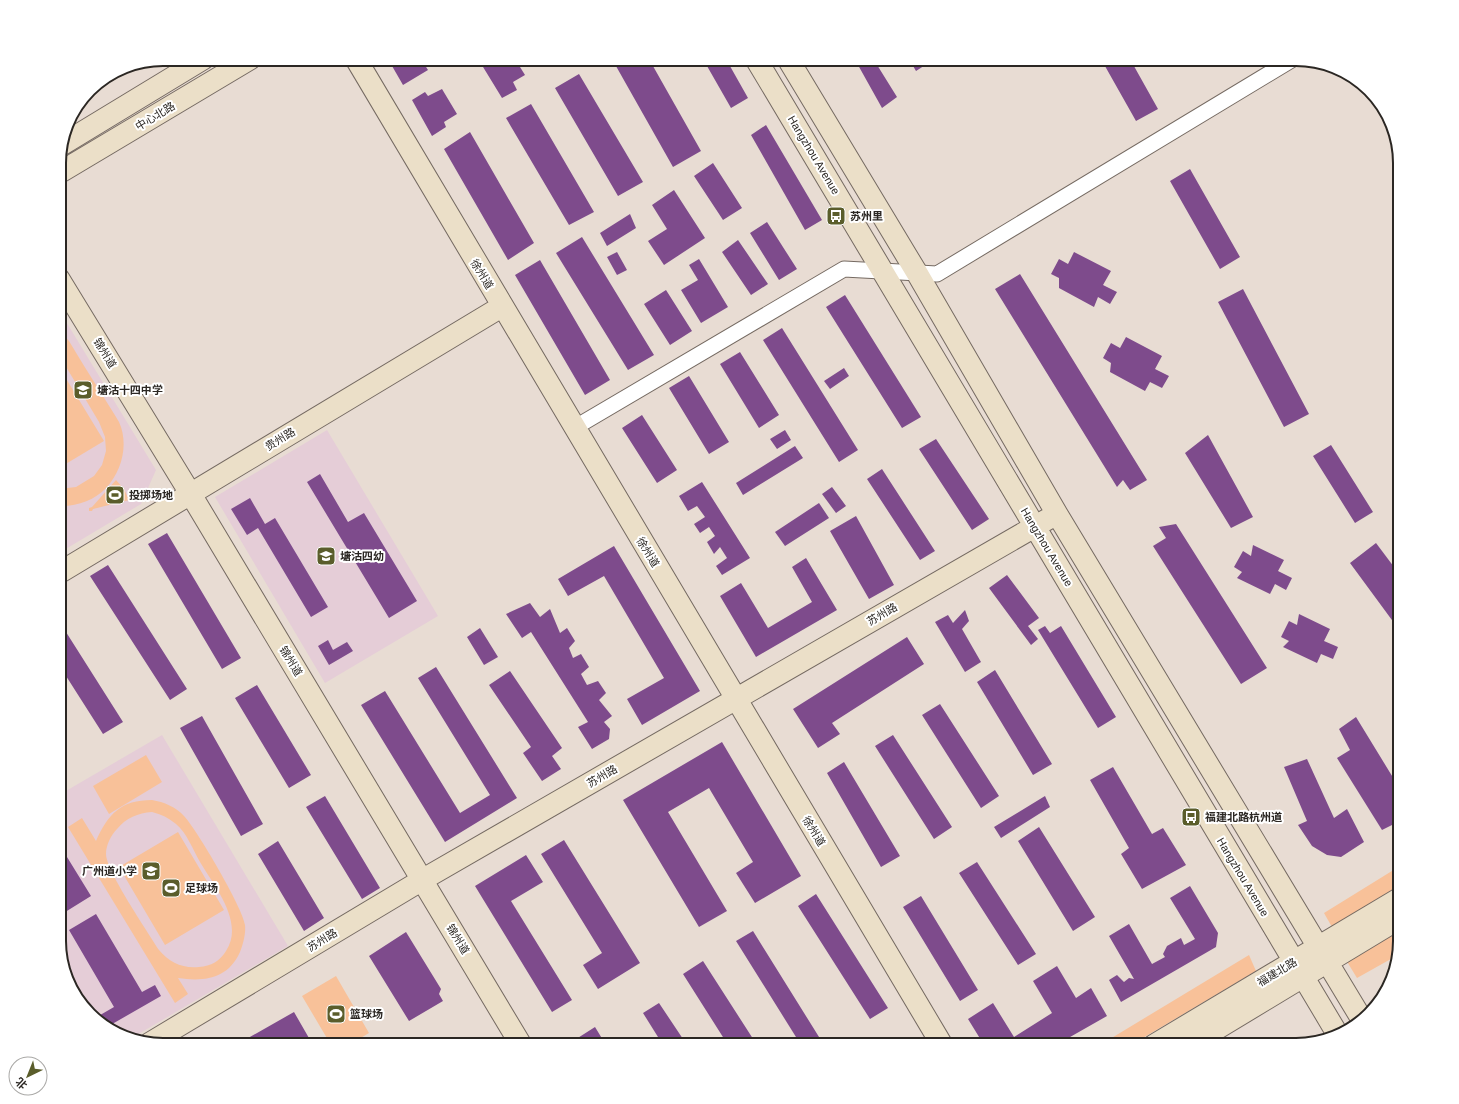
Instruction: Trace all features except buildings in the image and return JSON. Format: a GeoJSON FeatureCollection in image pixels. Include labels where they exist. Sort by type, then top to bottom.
{"type":"FeatureCollection","features":[{"type":"Feature","properties":{"kind":"street"},"geometry":{"type":"LineString","coordinates":[[69,141],[191,66]]}},
{"type":"Feature","properties":{"kind":"street","name":"中心北路"},"geometry":{"type":"LineString","coordinates":[[66,169],[238,66]]}},
{"type":"Feature","properties":{"kind":"street","name":"徐州道"},"geometry":{"type":"LineString","coordinates":[[360,66],[501,306],[938,1038]]}},
{"type":"Feature","properties":{"kind":"street","name":"Hangzhou Avenue"},"geometry":{"type":"LineString","coordinates":[[760,66],[1335,1030]]}},
{"type":"Feature","properties":{"kind":"street"},"geometry":{"type":"LineString","coordinates":[[792,66],[917,272],[1057,514],[1359,1015]]}},
{"type":"Feature","properties":{"kind":"street"},"geometry":{"type":"LineString","coordinates":[[574,428],[844,269],[937,274],[1281,66]]}},
{"type":"Feature","properties":{"kind":"street","name":"锦州道"},"geometry":{"type":"LineString","coordinates":[[66,290],[190,493],[517,1038]]}},
{"type":"Feature","properties":{"kind":"street","name":"贵州路"},"geometry":{"type":"LineString","coordinates":[[66,568],[501,306]]}},
{"type":"Feature","properties":{"kind":"street","name":"苏州路"},"geometry":{"type":"LineString","coordinates":[[158,1038],[422,880],[735,698],[1057,514]]}},
{"type":"Feature","properties":{"kind":"street","name":"福建北路"},"geometry":{"type":"LineString","coordinates":[[1323,955],[1393,903]]}},
{"type":"Feature","properties":{"kind":"street","name":"福建北路"},"geometry":{"type":"LineString","coordinates":[[1167,1038],[1298,970],[1323,955],[1393,921]]}},
{"type":"Feature","properties":{"kind":"street","name":"福建北路"},"geometry":{"type":"LineString","coordinates":[[1200,1038],[1298,970]]}},
{"type":"Feature","properties":{"kind":"shaded area","name":"塘沽十四中学"},"geometry":{"type":"Polygon","coordinates":[[[66,322],[156,470],[141,504],[66,549],[66,322]]]}},
{"type":"Feature","properties":{"kind":"shaded area"},"geometry":{"type":"Polygon","coordinates":[[[66,338],[119,422],[122,430],[124,448],[116,474],[102,492],[85,502],[66,506],[66,488],[76,487],[94,476],[102,465],[106,451],[105,437],[99,422],[66,367],[66,338]]]}},
{"type":"Feature","properties":{"kind":"shaded area"},"geometry":{"type":"Polygon","coordinates":[[[66,379],[104,441],[66,464],[66,379]]]}},
{"type":"Feature","properties":{"kind":"shaded area","name":"塘沽四幼"},"geometry":{"type":"Polygon","coordinates":[[[327,430],[438,616],[325,683],[215,497],[327,430]]]}},
{"type":"Feature","properties":{"kind":"shaded area","name":"投掷场地"},"geometry":{"type":"Polygon","coordinates":[[[116,480],[124,489],[129,500],[89,511],[89,508],[92,507],[116,480]]]}},
{"type":"Feature","properties":{"kind":"shaded area","name":"广州道小学"},"geometry":{"type":"Polygon","coordinates":[[[162,735],[288,946],[138,1034],[120,1028],[104,1018],[90,1005],[79,989],[73,978],[68,960],[66,947],[66,791],[162,735]]]}},
{"type":"Feature","properties":{"kind":"shaded area"},"geometry":{"type":"Polygon","coordinates":[[[146,755],[162,782],[109,814],[93,786],[146,755]]]}},
{"type":"Feature","properties":{"kind":"shaded area"},"geometry":{"type":"Polygon","coordinates":[[[152,800],[161,802],[174,808],[184,816],[219,869],[245,925],[245,935],[240,952],[229,968],[214,977],[206,979],[178,978],[188,994],[175,1003],[68,827],[82,818],[96,841],[105,823],[117,810],[132,803],[152,800]],[[152,812],[137,815],[128,819],[109,840],[106,854],[113,874],[128,902],[159,950],[167,958],[177,964],[187,967],[199,967],[215,962],[224,955],[231,940],[232,928],[230,916],[219,893],[190,842],[180,828],[171,820],[152,812]]]}},
{"type":"Feature","properties":{"kind":"shaded area","name":"足球场"},"geometry":{"type":"Polygon","coordinates":[[[178,832],[224,910],[165,945],[119,867],[178,832]]]}},
{"type":"Feature","properties":{"kind":"shaded area"},"geometry":{"type":"Polygon","coordinates":[[[1393,870],[1393,889],[1332,927],[1324,913],[1393,870]]]}},
{"type":"Feature","properties":{"kind":"shaded area"},"geometry":{"type":"Polygon","coordinates":[[[1393,931],[1391,959],[1357,978],[1346,960],[1393,931]]]}},
{"type":"Feature","properties":{"kind":"shaded area"},"geometry":{"type":"Polygon","coordinates":[[[1249,955],[1256,971],[1143,1038],[1112,1038],[1249,955]]]}},
{"type":"Feature","properties":{"kind":"shaded area","name":"篮球场"},"geometry":{"type":"Polygon","coordinates":[[[336,976],[369,1033],[361,1038],[327,1038],[302,996],[336,976]]]}},
{"type":"Feature","properties":{"kind":"place","name":"苏州里"},"geometry":{"type":"Point","coordinates":[836,216]}},
{"type":"Feature","properties":{"kind":"place","name":"塘沽十四中学"},"geometry":{"type":"Point","coordinates":[83,390]}},
{"type":"Feature","properties":{"kind":"place","name":"投掷场地"},"geometry":{"type":"Point","coordinates":[115,495]}},
{"type":"Feature","properties":{"kind":"place","name":"塘沽四幼"},"geometry":{"type":"Point","coordinates":[326,556]}},
{"type":"Feature","properties":{"kind":"place","name":"福建北路杭州道"},"geometry":{"type":"Point","coordinates":[1191,817]}},
{"type":"Feature","properties":{"kind":"place","name":"广州道小学"},"geometry":{"type":"Point","coordinates":[151,871]}},
{"type":"Feature","properties":{"kind":"place","name":"足球场"},"geometry":{"type":"Point","coordinates":[171,888]}},
{"type":"Feature","properties":{"kind":"place","name":"篮球场"},"geometry":{"type":"Point","coordinates":[336,1014]}}]}
